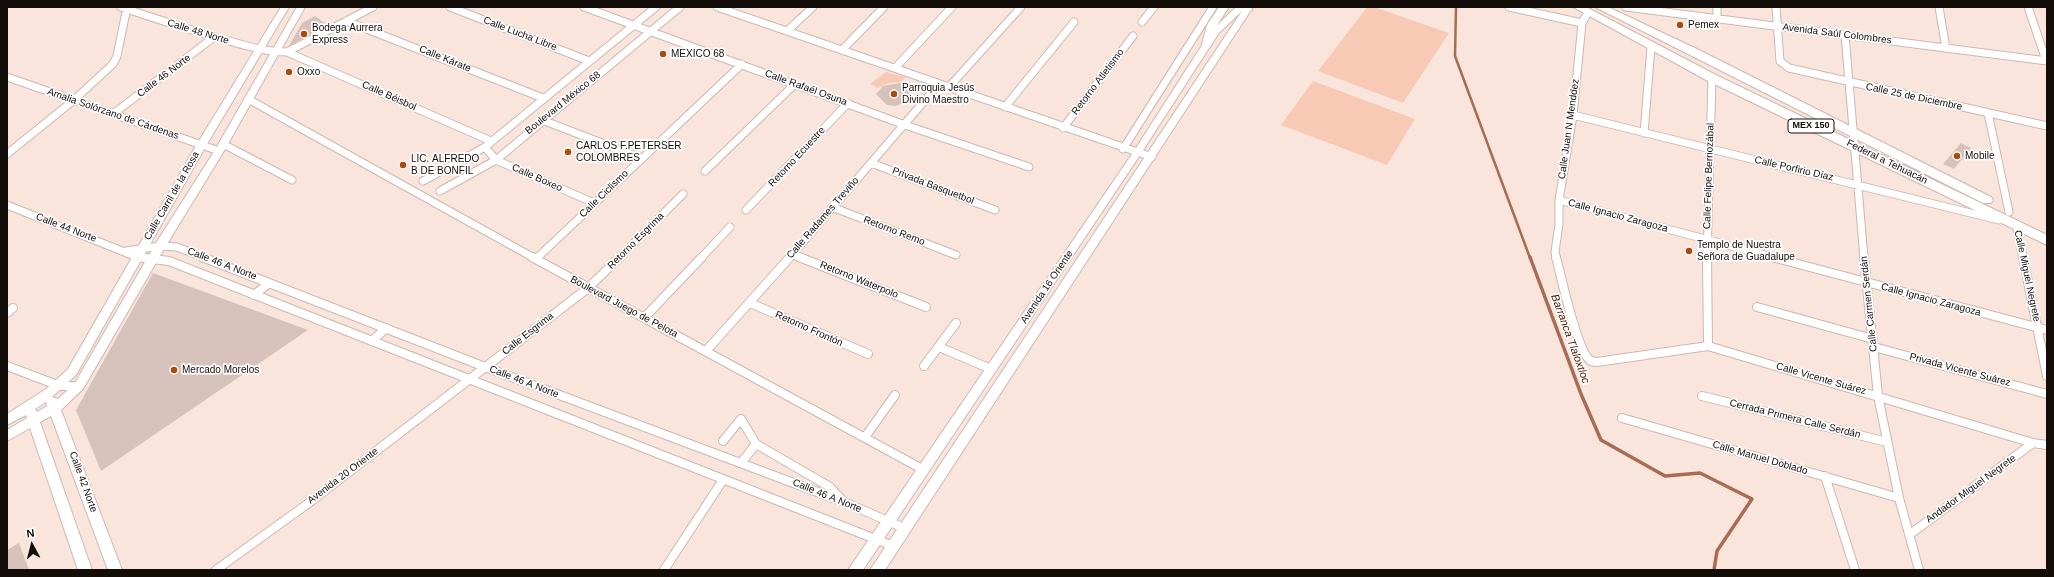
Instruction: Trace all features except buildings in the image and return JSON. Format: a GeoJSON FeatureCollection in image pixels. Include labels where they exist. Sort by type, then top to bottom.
{"type":"FeatureCollection","features":[{"type":"Feature","properties":{"kind":"main road","name":"Calle Carril de la Rosa"},"geometry":{"type":"LineString","coordinates":[[7,420],[49,395],[60,386],[72,372],[139,252],[202,144],[285,7]]}},
{"type":"Feature","properties":{"kind":"main road","name":"Calle Carril de la Rosa"},"geometry":{"type":"LineString","coordinates":[[7,436],[55,408],[69,398],[79,386],[160,246],[221,147],[301,7]]}},
{"type":"Feature","properties":{"kind":"main road"},"geometry":{"type":"LineString","coordinates":[[1207,44],[1212,25],[1224,7]]}},
{"type":"Feature","properties":{"kind":"main road","name":"Federal a Tehuacán"},"geometry":{"type":"LineString","coordinates":[[1600,7],[1853,131],[2047,231]]}},
{"type":"Feature","properties":{"kind":"main road","name":"Avenida 16 Oriente"},"geometry":{"type":"LineString","coordinates":[[855,570],[1137,153],[1216,31],[1246,8]]}},
{"type":"Feature","properties":{"kind":"main road","name":"Avenida 16 Oriente"},"geometry":{"type":"LineString","coordinates":[[877,570],[1152,157],[1246,8]]}},
{"type":"Feature","properties":{"kind":"main road"},"geometry":{"type":"LineString","coordinates":[[1583,10],[1614,13]]}},
{"type":"Feature","properties":{"kind":"main road","name":"Federal a Tehuacán"},"geometry":{"type":"LineString","coordinates":[[1583,10],[1712,78],[2047,240]]}},
{"type":"Feature","properties":{"kind":"main road"},"geometry":{"type":"LineString","coordinates":[[2029,231],[2047,247]]}},
{"type":"Feature","properties":{"kind":"main road","name":"Calle 42 Norte"},"geometry":{"type":"LineString","coordinates":[[49,395],[116,570]]}},
{"type":"Feature","properties":{"kind":"main road"},"geometry":{"type":"LineString","coordinates":[[28,407],[34,420],[85,570]]}},
{"type":"Feature","properties":{"kind":"street"},"geometry":{"type":"LineString","coordinates":[[287,52],[373,7]]}},
{"type":"Feature","properties":{"kind":"street","name":"Calle Lucha Libre"},"geometry":{"type":"LineString","coordinates":[[450,7],[589,61]]}},
{"type":"Feature","properties":{"kind":"street","name":"Calle Rafaél Osuna"},"geometry":{"type":"LineString","coordinates":[[584,7],[905,125],[1029,167]]}},
{"type":"Feature","properties":{"kind":"street","name":"Boulevard México 68"},"geometry":{"type":"LineString","coordinates":[[423,181],[485,147],[656,7]]}},
{"type":"Feature","properties":{"kind":"street","name":"Boulevard México 68"},"geometry":{"type":"LineString","coordinates":[[440,191],[496,160],[542,120],[680,7]]}},
{"type":"Feature","properties":{"kind":"street"},"geometry":{"type":"LineString","coordinates":[[717,7],[895,68],[1062,128],[1152,157]]}},
{"type":"Feature","properties":{"kind":"street"},"geometry":{"type":"LineString","coordinates":[[787,31],[813,7]]}},
{"type":"Feature","properties":{"kind":"street"},"geometry":{"type":"LineString","coordinates":[[842,50],[884,7]]}},
{"type":"Feature","properties":{"kind":"street"},"geometry":{"type":"LineString","coordinates":[[895,68],[952,7]]}},
{"type":"Feature","properties":{"kind":"street"},"geometry":{"type":"LineString","coordinates":[[949,88],[1021,7]]}},
{"type":"Feature","properties":{"kind":"street"},"geometry":{"type":"LineString","coordinates":[[1142,22],[1154,7]]}},
{"type":"Feature","properties":{"kind":"street"},"geometry":{"type":"LineString","coordinates":[[1123,148],[1214,7]]}},
{"type":"Feature","properties":{"kind":"street"},"geometry":{"type":"LineString","coordinates":[[1509,7],[1582,23]]}},
{"type":"Feature","properties":{"kind":"street","name":"Avenida Saúl Colombres"},"geometry":{"type":"LineString","coordinates":[[1626,7],[1652,8],[1776,26],[2047,61]]}},
{"type":"Feature","properties":{"kind":"street"},"geometry":{"type":"LineString","coordinates":[[1717,7],[1717,18]]}},
{"type":"Feature","properties":{"kind":"street"},"geometry":{"type":"LineString","coordinates":[[1776,7],[1776,26]]}},
{"type":"Feature","properties":{"kind":"street"},"geometry":{"type":"LineString","coordinates":[[1939,7],[1946,48]]}},
{"type":"Feature","properties":{"kind":"street"},"geometry":{"type":"LineString","coordinates":[[2028,7],[2047,61]]}},
{"type":"Feature","properties":{"kind":"street","name":"Calle 48 Norte"},"geometry":{"type":"LineString","coordinates":[[125,8],[214,37],[260,50],[287,52]]}},
{"type":"Feature","properties":{"kind":"street"},"geometry":{"type":"LineString","coordinates":[[7,154],[101,78],[113,64],[117,56],[125,8]]}},
{"type":"Feature","properties":{"kind":"street","name":"Calle Juan N Menddez"},"geometry":{"type":"LineString","coordinates":[[1583,10],[1572,115],[1559,200],[1559,224],[1555,252],[1575,331],[1587,357],[1591,361]]}},
{"type":"Feature","properties":{"kind":"street","name":"Calle Kárate"},"geometry":{"type":"LineString","coordinates":[[346,21],[543,98]]}},
{"type":"Feature","properties":{"kind":"street"},"geometry":{"type":"LineString","coordinates":[[1005,107],[1074,22]]}},
{"type":"Feature","properties":{"kind":"street","name":"Calle 25 de Diciembre"},"geometry":{"type":"LineString","coordinates":[[1776,26],[1780,61],[1783,65],[1789,68],[2047,126]]}},
{"type":"Feature","properties":{"kind":"street","name":"Calle Carmen Serdán"},"geometry":{"type":"LineString","coordinates":[[1845,35],[1857,184],[1874,343],[1878,396],[1899,498],[1919,570]]}},
{"type":"Feature","properties":{"kind":"street","name":"Retorno Atletismo"},"geometry":{"type":"LineString","coordinates":[[1062,128],[1133,36]]}},
{"type":"Feature","properties":{"kind":"street","name":"Calle 46 Norte"},"geometry":{"type":"LineString","coordinates":[[113,114],[214,37]]}},
{"type":"Feature","properties":{"kind":"street"},"geometry":{"type":"LineString","coordinates":[[1644,133],[1651,46]]}},
{"type":"Feature","properties":{"kind":"street","name":"Calle Béisbol"},"geometry":{"type":"LineString","coordinates":[[287,52],[491,141]]}},
{"type":"Feature","properties":{"kind":"street","name":"Calle Ciclismo"},"geometry":{"type":"LineString","coordinates":[[536,259],[742,64]]}},
{"type":"Feature","properties":{"kind":"street","name":"Amalia Solórzano de Cárdenas"},"geometry":{"type":"LineString","coordinates":[[7,77],[202,144],[221,147],[292,180]]}},
{"type":"Feature","properties":{"kind":"street","name":"Calle Felipe Berriozábal"},"geometry":{"type":"LineString","coordinates":[[1708,346],[1707,240],[1712,78]]}},
{"type":"Feature","properties":{"kind":"street"},"geometry":{"type":"LineString","coordinates":[[705,171],[795,84]]}},
{"type":"Feature","properties":{"kind":"street","name":"Calle Radames Treviño"},"geometry":{"type":"LineString","coordinates":[[706,350],[750,303],[939,84]]}},
{"type":"Feature","properties":{"kind":"street","name":"Boulevard Juego de Pelota"},"geometry":{"type":"LineString","coordinates":[[248,100],[588,288],[706,350],[924,470]]}},
{"type":"Feature","properties":{"kind":"street","name":"Retorno Ecuestre"},"geometry":{"type":"LineString","coordinates":[[746,210],[848,103]]}},
{"type":"Feature","properties":{"kind":"street"},"geometry":{"type":"LineString","coordinates":[[1988,113],[2009,212]]}},
{"type":"Feature","properties":{"kind":"street","name":"Calle Porfirio Díaz"},"geometry":{"type":"LineString","coordinates":[[1572,115],[2016,224]]}},
{"type":"Feature","properties":{"kind":"street"},"geometry":{"type":"LineString","coordinates":[[542,120],[641,158]]}},
{"type":"Feature","properties":{"kind":"street","name":"Calle Boxeo"},"geometry":{"type":"LineString","coordinates":[[485,147],[496,160],[594,203]]}},
{"type":"Feature","properties":{"kind":"street","name":"Privada Basquetbol"},"geometry":{"type":"LineString","coordinates":[[871,163],[995,210]]}},
{"type":"Feature","properties":{"kind":"street","name":"Retorno Esgrima"},"geometry":{"type":"LineString","coordinates":[[588,288],[683,194]]}},
{"type":"Feature","properties":{"kind":"street","name":"Calle Ignacio Zaragoza"},"geometry":{"type":"LineString","coordinates":[[1559,200],[2047,330]]}},
{"type":"Feature","properties":{"kind":"street","name":"Calle 44 Norte"},"geometry":{"type":"LineString","coordinates":[[7,205],[126,251],[139,252]]}},
{"type":"Feature","properties":{"kind":"street","name":"Retorno Remo"},"geometry":{"type":"LineString","coordinates":[[832,207],[956,255]]}},
{"type":"Feature","properties":{"kind":"street","name":"Calle Miguel Negrete"},"geometry":{"type":"LineString","coordinates":[[2016,224],[2047,376]]}},
{"type":"Feature","properties":{"kind":"street"},"geometry":{"type":"LineString","coordinates":[[644,318],[730,227]]}},
{"type":"Feature","properties":{"kind":"street","name":"Calle 46 A Norte"},"geometry":{"type":"LineString","coordinates":[[139,252],[160,246],[178,247],[485,367],[706,451],[742,462],[844,502],[904,528]]}},
{"type":"Feature","properties":{"kind":"street","name":"Calle 46 A Norte"},"geometry":{"type":"LineString","coordinates":[[139,252],[153,258],[168,261],[893,546]]}},
{"type":"Feature","properties":{"kind":"street","name":"Retorno Waterpolo"},"geometry":{"type":"LineString","coordinates":[[792,254],[926,307]]}},
{"type":"Feature","properties":{"kind":"street"},"geometry":{"type":"LineString","coordinates":[[254,295],[269,283]]}},
{"type":"Feature","properties":{"kind":"street","name":"Calle Esgrima"},"geometry":{"type":"LineString","coordinates":[[468,380],[588,288]]}},
{"type":"Feature","properties":{"kind":"street","name":"Retorno Frontón"},"geometry":{"type":"LineString","coordinates":[[750,303],[868,354]]}},
{"type":"Feature","properties":{"kind":"street","name":"Privada Vicente Suárez"},"geometry":{"type":"LineString","coordinates":[[1757,307],[2047,394]]}},
{"type":"Feature","properties":{"kind":"street"},"geometry":{"type":"LineString","coordinates":[[924,366],[956,323]]}},
{"type":"Feature","properties":{"kind":"street"},"geometry":{"type":"LineString","coordinates":[[372,341],[386,328]]}},
{"type":"Feature","properties":{"kind":"street"},"geometry":{"type":"LineString","coordinates":[[939,346],[991,370]]}},
{"type":"Feature","properties":{"kind":"street","name":"Calle Vicente Suárez"},"geometry":{"type":"LineString","coordinates":[[1591,361],[1597,362],[1708,346],[2033,443],[2047,445]]}},
{"type":"Feature","properties":{"kind":"street"},"geometry":{"type":"LineString","coordinates":[[7,366],[60,386],[79,386]]}},
{"type":"Feature","properties":{"kind":"street","name":"Avenida 20 Oriente"},"geometry":{"type":"LineString","coordinates":[[216,570],[310,502],[468,380]]}},
{"type":"Feature","properties":{"kind":"street"},"geometry":{"type":"LineString","coordinates":[[864,437],[895,395]]}},
{"type":"Feature","properties":{"kind":"street","name":"Cerrada Primera Calle Serdán"},"geometry":{"type":"LineString","coordinates":[[1702,396],[1887,442]]}},
{"type":"Feature","properties":{"kind":"street","name":"Calle Manuel Doblado"},"geometry":{"type":"LineString","coordinates":[[1622,418],[1899,498]]}},
{"type":"Feature","properties":{"kind":"street"},"geometry":{"type":"LineString","coordinates":[[723,441],[741,419],[756,444],[830,487],[844,502]]}},
{"type":"Feature","properties":{"kind":"street","name":"Andador Miguel Negrete"},"geometry":{"type":"LineString","coordinates":[[1909,535],[2033,443]]}},
{"type":"Feature","properties":{"kind":"street"},"geometry":{"type":"LineString","coordinates":[[742,462],[756,444]]}},
{"type":"Feature","properties":{"kind":"street"},"geometry":{"type":"LineString","coordinates":[[1825,476],[1855,570]]}},
{"type":"Feature","properties":{"kind":"street"},"geometry":{"type":"LineString","coordinates":[[664,570],[723,480]]}},
{"type":"Feature","properties":{"kind":"shaded area"},"geometry":{"type":"Polygon","coordinates":[[[1367,7],[1374,7],[1449,33],[1403,103],[1318,71],[1367,7]]]}},
{"type":"Feature","properties":{"kind":"shaded area"},"geometry":{"type":"Polygon","coordinates":[[[886,72],[906,77],[901,82],[889,83],[878,88],[870,84],[886,72]]]}},
{"type":"Feature","properties":{"kind":"shaded area"},"geometry":{"type":"Polygon","coordinates":[[[1313,81],[1415,119],[1387,165],[1281,125],[1313,81]]]}},
{"type":"Feature","properties":{"kind":"waterway","name":"Barranca Tlaloxtloc"},"geometry":{"type":"LineString","coordinates":[[1456,7],[1455,56],[1530,258]]}},
{"type":"Feature","properties":{"kind":"waterway","name":"Barranca Tlaloxtloc"},"geometry":{"type":"LineString","coordinates":[[1530,257],[1581,394],[1601,440],[1665,476],[1700,473],[1752,499],[1717,551],[1714,570]]}},
{"type":"Feature","properties":{"kind":"place","name":"Pemex"},"geometry":{"type":"Point","coordinates":[1680,25]}},
{"type":"Feature","properties":{"kind":"place","name":"Bodega Aurrera Express"},"geometry":{"type":"Point","coordinates":[304,34]}},
{"type":"Feature","properties":{"kind":"place","name":"MEXICO 68"},"geometry":{"type":"Point","coordinates":[663,54]}},
{"type":"Feature","properties":{"kind":"place","name":"Oxxo"},"geometry":{"type":"Point","coordinates":[289,72]}},
{"type":"Feature","properties":{"kind":"place","name":"Parroquia Jesús Divino Maestro"},"geometry":{"type":"Point","coordinates":[894,94]}},
{"type":"Feature","properties":{"kind":"place","name":"CARLOS F.PETERSER COLOMBRES"},"geometry":{"type":"Point","coordinates":[568,152]}},
{"type":"Feature","properties":{"kind":"place","name":"Mobile"},"geometry":{"type":"Point","coordinates":[1957,156]}},
{"type":"Feature","properties":{"kind":"place","name":"LIC. ALFREDO B DE BONFIL"},"geometry":{"type":"Point","coordinates":[403,165]}},
{"type":"Feature","properties":{"kind":"place","name":"Templo de Nuestra Señora de Guadalupe"},"geometry":{"type":"Point","coordinates":[1689,251]}},
{"type":"Feature","properties":{"kind":"place","name":"Mercado Morelos"},"geometry":{"type":"Point","coordinates":[174,370]}}]}
